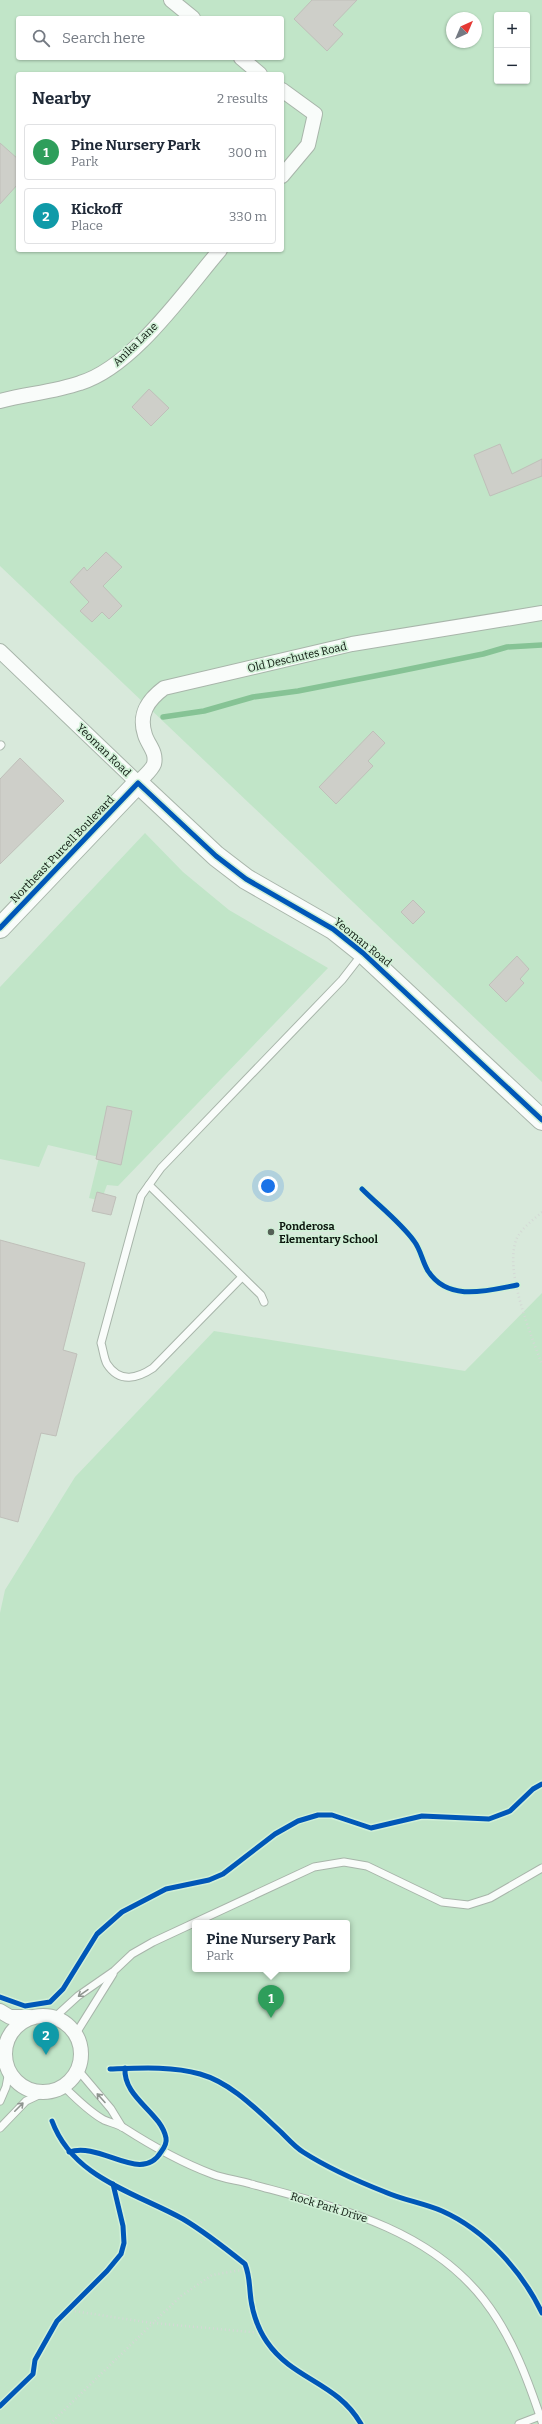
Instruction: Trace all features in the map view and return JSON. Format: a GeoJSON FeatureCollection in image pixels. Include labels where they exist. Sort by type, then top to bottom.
{"type":"FeatureCollection","features":[{"type":"Feature","properties":{"kind":"street"},"geometry":{"type":"LineString","coordinates":[[171,0],[191,16]]}},
{"type":"Feature","properties":{"kind":"street"},"geometry":{"type":"LineString","coordinates":[[243,60],[258,72]]}},
{"type":"Feature","properties":{"kind":"street"},"geometry":{"type":"LineString","coordinates":[[284,91],[315,114],[308,145],[284,174]]}},
{"type":"Feature","properties":{"kind":"street","name":"Anika Lane"},"geometry":{"type":"LineString","coordinates":[[0,401],[81,383],[117,364],[149,334],[218,252]]}},
{"type":"Feature","properties":{"kind":"street","name":"Old Deschutes Road"},"geometry":{"type":"LineString","coordinates":[[138,783],[154,765],[155,755],[144,735],[143,712],[150,698],[164,688],[352,644],[542,613]]}},
{"type":"Feature","properties":{"kind":"street","name":"Yeoman Road"},"geometry":{"type":"LineString","coordinates":[[0,651],[216,856],[246,879],[333,929],[363,953],[542,1120]]}},
{"type":"Feature","properties":{"kind":"street","name":"Northeast Purcell Boulevard"},"geometry":{"type":"LineString","coordinates":[[0,928],[138,783]]}},
{"type":"Feature","properties":{"kind":"street"},"geometry":{"type":"LineString","coordinates":[[0,2011],[10,2017],[30,2017],[40,2015],[55,2017],[66,2024],[75,2035],[81,2047],[82,2059],[78,2070],[64,2087],[43,2092],[23,2087],[9,2071],[2,2046],[12,2031],[30,2017]]}},
{"type":"Feature","properties":{"kind":"lane"},"geometry":{"type":"LineString","coordinates":[[242,1277],[153,1368],[138,1378],[122,1376],[107,1364],[102,1343],[141,1196],[161,1168],[342,980],[363,953]]}},
{"type":"Feature","properties":{"kind":"lane"},"geometry":{"type":"LineString","coordinates":[[149,1185],[261,1295],[264,1302]]}},
{"type":"Feature","properties":{"kind":"lane"},"geometry":{"type":"LineString","coordinates":[[200,1920],[314,1867],[344,1862],[367,1866],[442,1902],[468,1905],[490,1898],[542,1868]]}},
{"type":"Feature","properties":{"kind":"lane"},"geometry":{"type":"LineString","coordinates":[[55,2017],[78,1996],[114,1971],[132,1954],[153,1942],[192,1924]]}},
{"type":"Feature","properties":{"kind":"lane"},"geometry":{"type":"LineString","coordinates":[[75,2035],[114,1971]]}},
{"type":"Feature","properties":{"kind":"lane","name":"Rock Park Drive"},"geometry":{"type":"LineString","coordinates":[[78,2070],[111,2109],[122,2127]]}},
{"type":"Feature","properties":{"kind":"lane"},"geometry":{"type":"LineString","coordinates":[[0,2101],[6,2087],[9,2071]]}},
{"type":"Feature","properties":{"kind":"lane","name":"Rock Park Drive"},"geometry":{"type":"LineString","coordinates":[[64,2087],[104,2120],[122,2127],[172,2157],[212,2174],[348,2210],[391,2227],[421,2246],[454,2270],[484,2300],[510,2341],[528,2380],[541,2419]]}},
{"type":"Feature","properties":{"kind":"lane"},"geometry":{"type":"LineString","coordinates":[[0,2128],[26,2100],[43,2092]]}},
{"type":"Feature","properties":{"kind":"lane"},"geometry":{"type":"LineString","coordinates":[[519,2424],[541,2419]]}},
{"type":"Feature","properties":{"kind":"path"},"geometry":{"type":"LineString","coordinates":[[542,1212],[524,1228],[517,1238],[512,1258],[517,1285],[542,1365]]}},
{"type":"Feature","properties":{"kind":"path"},"geometry":{"type":"LineString","coordinates":[[510,1286],[517,1285]]}},
{"type":"Feature","properties":{"kind":"path"},"geometry":{"type":"LineString","coordinates":[[50,2424],[181,2296],[212,2275],[247,2269]]}},
{"type":"Feature","properties":{"kind":"path"},"geometry":{"type":"LineString","coordinates":[[62,2316],[73,2305]]}},
{"type":"Feature","properties":{"kind":"path"},"geometry":{"type":"LineString","coordinates":[[67,2310],[153,2323],[262,2333]]}},
{"type":"Feature","properties":{"kind":"green space"},"geometry":{"type":"Polygon","coordinates":[[[0,0],[542,0],[542,1082],[0,566],[0,0]]]}},
{"type":"Feature","properties":{"kind":"green space"},"geometry":{"type":"Polygon","coordinates":[[[145,833],[183,872],[229,910],[328,968],[118,1186],[107,1185],[101,1201],[89,1198],[99,1157],[48,1145],[39,1167],[0,1159],[0,987],[145,833]]]}},
{"type":"Feature","properties":{"kind":"green space"},"geometry":{"type":"Polygon","coordinates":[[[542,1293],[542,2424],[0,2424],[0,1613],[5,1590],[75,1477],[214,1331],[465,1371],[542,1293]]]}},
{"type":"Feature","properties":{"kind":"building"},"geometry":{"type":"Polygon","coordinates":[[[312,0],[357,0],[333,25],[343,34],[327,51],[294,19],[312,0]]]}},
{"type":"Feature","properties":{"kind":"building"},"geometry":{"type":"Polygon","coordinates":[[[0,143],[16,157],[16,186],[0,204],[0,143]]]}},
{"type":"Feature","properties":{"kind":"building"},"geometry":{"type":"Polygon","coordinates":[[[149,389],[169,408],[151,426],[132,407],[149,389]]]}},
{"type":"Feature","properties":{"kind":"building"},"geometry":{"type":"Polygon","coordinates":[[[500,444],[512,474],[542,459],[542,476],[490,496],[474,455],[500,444]]]}},
{"type":"Feature","properties":{"kind":"building"},"geometry":{"type":"Polygon","coordinates":[[[106,552],[122,567],[103,586],[122,606],[109,619],[102,612],[92,622],[80,611],[89,602],[70,582],[84,567],[87,571],[106,552]]]}},
{"type":"Feature","properties":{"kind":"building"},"geometry":{"type":"Polygon","coordinates":[[[373,731],[385,743],[368,761],[373,766],[336,804],[319,787],[373,731]]]}},
{"type":"Feature","properties":{"kind":"building"},"geometry":{"type":"Polygon","coordinates":[[[20,758],[64,801],[0,864],[0,779],[20,758]]]}},
{"type":"Feature","properties":{"kind":"building"},"geometry":{"type":"Polygon","coordinates":[[[413,900],[425,912],[413,924],[401,912],[413,900]]]}},
{"type":"Feature","properties":{"kind":"building"},"geometry":{"type":"Polygon","coordinates":[[[517,956],[529,969],[520,979],[524,983],[506,1002],[489,985],[517,956]]]}},
{"type":"Feature","properties":{"kind":"building"},"geometry":{"type":"Polygon","coordinates":[[[107,1106],[132,1111],[121,1165],[96,1159],[107,1106]]]}},
{"type":"Feature","properties":{"kind":"building"},"geometry":{"type":"Polygon","coordinates":[[[97,1192],[116,1197],[111,1215],[92,1211],[97,1192]]]}},
{"type":"Feature","properties":{"kind":"building"},"geometry":{"type":"Polygon","coordinates":[[[0,1240],[85,1263],[63,1350],[77,1354],[56,1436],[41,1433],[18,1522],[0,1517],[0,1240]]]}},
{"type":"Feature","properties":{"kind":"waterway"},"geometry":{"type":"LineString","coordinates":[[163,717],[204,711],[253,697],[298,691],[395,672],[483,654],[507,647],[542,645]]}},
{"type":"Feature","properties":{"kind":"cycle path"},"geometry":{"type":"LineString","coordinates":[[0,928],[138,783],[216,856],[246,879],[333,929],[363,953],[542,1120]]}},
{"type":"Feature","properties":{"kind":"cycle path"},"geometry":{"type":"LineString","coordinates":[[362,1189],[396,1221],[414,1241],[428,1271],[436,1281],[457,1291],[468,1292],[493,1290],[517,1285]]}},
{"type":"Feature","properties":{"kind":"cycle path"},"geometry":{"type":"LineString","coordinates":[[0,1997],[25,2006],[50,2002],[63,1989],[97,1934],[122,1912],[166,1889],[209,1880],[223,1874],[275,1834],[298,1821],[318,1815],[332,1815],[371,1828],[422,1816],[489,1819],[510,1811],[533,1789],[542,1784]]}},
{"type":"Feature","properties":{"kind":"cycle path"},"geometry":{"type":"LineString","coordinates":[[69,2152],[81,2150],[94,2152],[132,2164],[143,2164],[153,2161],[162,2150],[166,2140],[163,2129],[130,2088],[126,2079],[125,2068]]}},
{"type":"Feature","properties":{"kind":"cycle path"},"geometry":{"type":"LineString","coordinates":[[110,2069],[155,2068],[189,2071],[212,2078],[223,2084],[244,2098],[297,2148],[313,2158],[374,2188],[442,2211],[473,2229],[501,2253],[513,2267],[534,2297],[542,2313]]}},
{"type":"Feature","properties":{"kind":"cycle path"},"geometry":{"type":"LineString","coordinates":[[52,2121],[62,2140],[74,2157],[90,2170],[107,2181],[183,2219],[245,2264],[249,2277],[253,2311],[260,2331],[267,2342],[289,2365],[340,2399],[351,2410],[361,2424]]}},
{"type":"Feature","properties":{"kind":"cycle path"},"geometry":{"type":"LineString","coordinates":[[0,2406],[33,2374],[35,2360],[57,2321],[107,2271],[121,2254],[124,2243],[123,2226],[113,2184]]}},
{"type":"Feature","properties":{"kind":"place","name":"Ponderosa Elementary School"},"geometry":{"type":"Point","coordinates":[271,1232]}},
{"type":"Feature","properties":{"kind":"place","name":"Pine Nursery Park"},"geometry":{"type":"Point","coordinates":[271,2018]}},
{"type":"Feature","properties":{"kind":"place","name":"Kickoff"},"geometry":{"type":"Point","coordinates":[46,2055]}}]}
